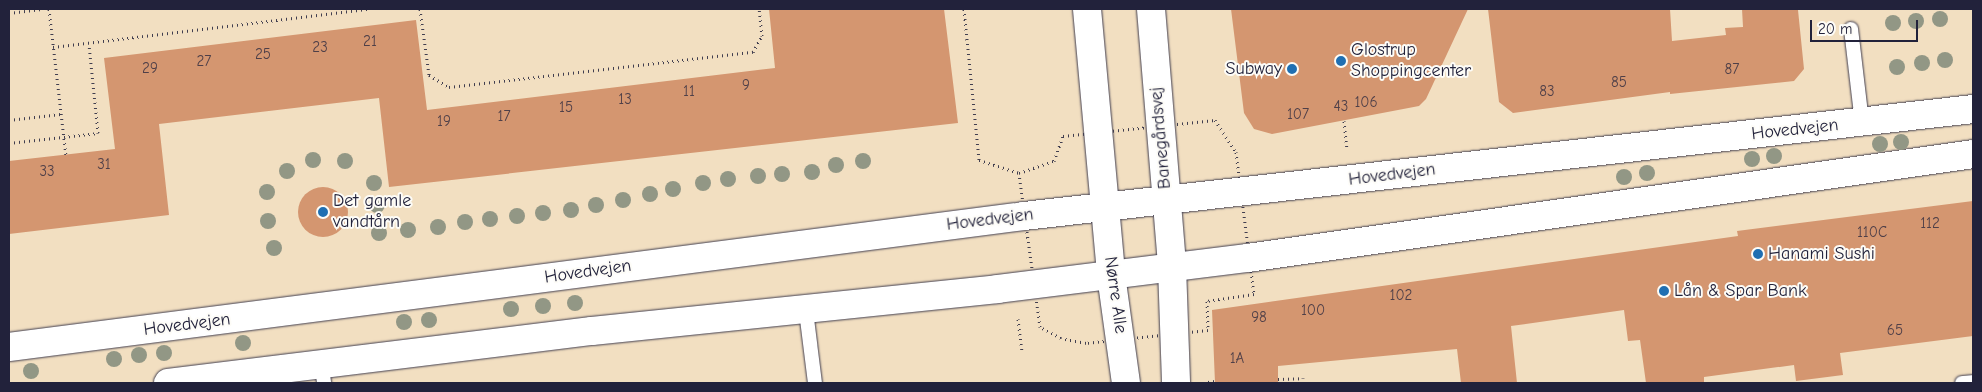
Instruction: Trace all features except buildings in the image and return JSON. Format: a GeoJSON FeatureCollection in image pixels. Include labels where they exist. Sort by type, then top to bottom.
{"type":"FeatureCollection","features":[{"type":"Feature","properties":{"kind":"main road"},"geometry":{"type":"LineString","coordinates":[[1087,9],[1104,207]]}},
{"type":"Feature","properties":{"kind":"main road","name":"Banegårdsvej"},"geometry":{"type":"LineString","coordinates":[[1152,9],[1172,267]]}},
{"type":"Feature","properties":{"kind":"main road","name":"Hovedvejen"},"geometry":{"type":"LineString","coordinates":[[9,347],[820,241],[1973,109]]}},
{"type":"Feature","properties":{"kind":"main road"},"geometry":{"type":"LineString","coordinates":[[168,383],[322,373],[592,331],[806,311],[1111,275],[1973,154]]}},
{"type":"Feature","properties":{"kind":"main road","name":"Nørre Alle"},"geometry":{"type":"LineString","coordinates":[[1104,207],[1126,383]]}},
{"type":"Feature","properties":{"kind":"main road"},"geometry":{"type":"LineString","coordinates":[[1172,267],[1176,383]]}},
{"type":"Feature","properties":{"kind":"lane"},"geometry":{"type":"LineString","coordinates":[[1851,29],[1862,122]]}},
{"type":"Feature","properties":{"kind":"lane"},"geometry":{"type":"LineString","coordinates":[[806,311],[815,383]]}},
{"type":"Feature","properties":{"kind":"lane"},"geometry":{"type":"LineString","coordinates":[[1962,383],[1973,382]]}},
{"type":"Feature","properties":{"kind":"path"},"geometry":{"type":"LineString","coordinates":[[9,13],[42,9]]}},
{"type":"Feature","properties":{"kind":"path"},"geometry":{"type":"LineString","coordinates":[[48,9],[66,155]]}},
{"type":"Feature","properties":{"kind":"path"},"geometry":{"type":"LineString","coordinates":[[53,47],[369,9]]}},
{"type":"Feature","properties":{"kind":"path"},"geometry":{"type":"LineString","coordinates":[[420,9],[429,75],[449,87],[753,52],[762,36],[760,9]]}},
{"type":"Feature","properties":{"kind":"path"},"geometry":{"type":"LineString","coordinates":[[964,9],[979,160],[1019,173]]}},
{"type":"Feature","properties":{"kind":"path"},"geometry":{"type":"LineString","coordinates":[[9,143],[98,133],[89,44]]}},
{"type":"Feature","properties":{"kind":"path"},"geometry":{"type":"LineString","coordinates":[[9,120],[61,114]]}},
{"type":"Feature","properties":{"kind":"path"},"geometry":{"type":"LineString","coordinates":[[1278,379],[1302,378],[1302,383]]}},
{"type":"Feature","properties":{"kind":"place","name":"Glostrup Shoppingcenter"},"geometry":{"type":"Point","coordinates":[1341,61]}},
{"type":"Feature","properties":{"kind":"place","name":"Subway"},"geometry":{"type":"Point","coordinates":[1292,69]}},
{"type":"Feature","properties":{"kind":"place","name":"Det gamle vandtårn"},"geometry":{"type":"Point","coordinates":[323,212]}},
{"type":"Feature","properties":{"kind":"place","name":"Hanami Sushi"},"geometry":{"type":"Point","coordinates":[1758,254]}},
{"type":"Feature","properties":{"kind":"place","name":"Lån & Spar Bank"},"geometry":{"type":"Point","coordinates":[1664,291]}}]}
